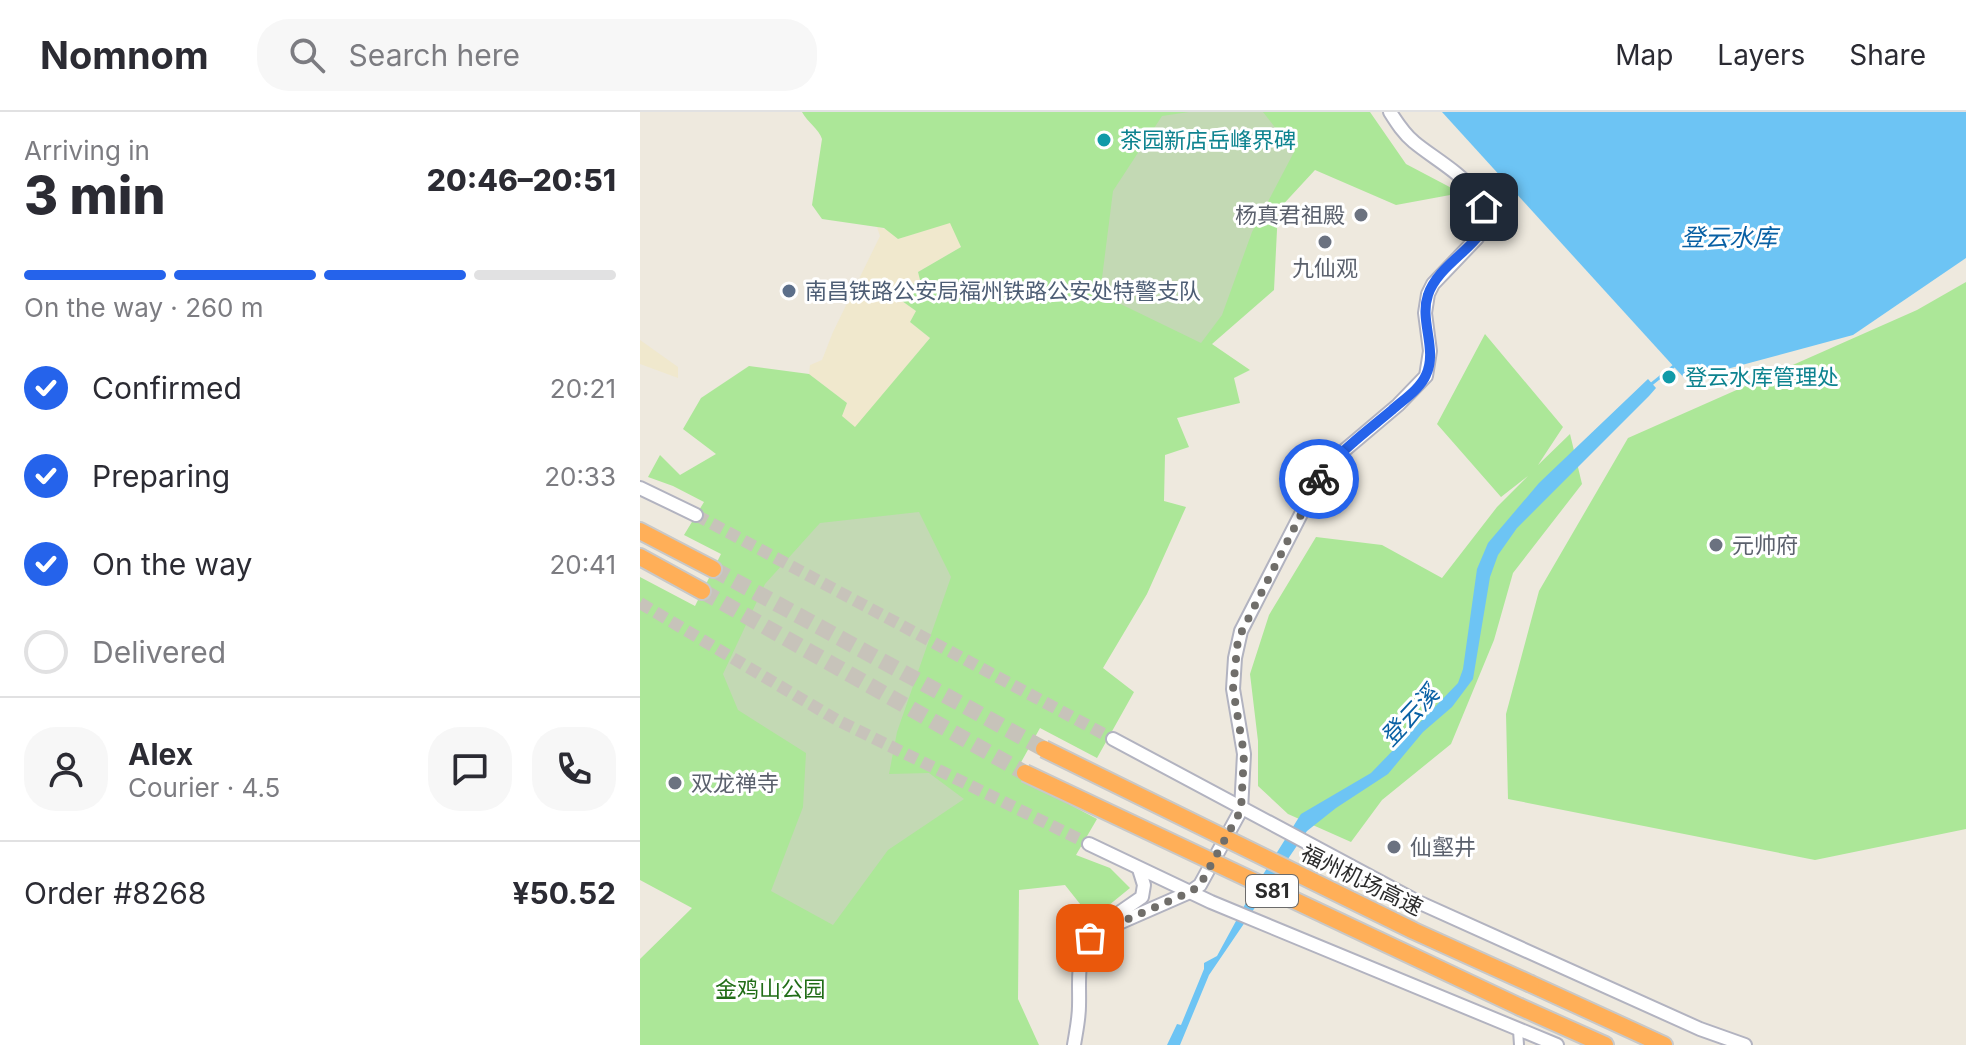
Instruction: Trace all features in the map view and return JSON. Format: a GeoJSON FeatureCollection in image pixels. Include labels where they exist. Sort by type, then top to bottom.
{"type":"FeatureCollection","features":[{"type":"Feature","properties":{"kind":"highway"},"geometry":{"type":"LineString","coordinates":[[640,531],[713,569]]}},
{"type":"Feature","properties":{"kind":"highway"},"geometry":{"type":"LineString","coordinates":[[640,557],[702,591]]}},
{"type":"Feature","properties":{"kind":"highway","name":"福州机场高速"},"geometry":{"type":"LineString","coordinates":[[1044,749],[1414,931],[1664,1045]]}},
{"type":"Feature","properties":{"kind":"highway","name":"S81"},"geometry":{"type":"LineString","coordinates":[[1025,773],[1605,1045]]}},
{"type":"Feature","properties":{"kind":"street"},"geometry":{"type":"LineString","coordinates":[[1090,938],[1190,892],[1205,880],[1241,810],[1244,754],[1233,689],[1236,648],[1241,631],[1320,477],[1340,454],[1398,405],[1426,376],[1430,351],[1425,313],[1428,294],[1433,284],[1477,238],[1484,223],[1484,207],[1476,192],[1411,140],[1390,112]]}},
{"type":"Feature","properties":{"kind":"street"},"geometry":{"type":"LineString","coordinates":[[640,488],[696,515]]}},
{"type":"Feature","properties":{"kind":"street"},"geometry":{"type":"LineString","coordinates":[[1113,739],[1418,902],[1700,1029],[1745,1045]]}},
{"type":"Feature","properties":{"kind":"street"},"geometry":{"type":"LineString","coordinates":[[1089,844],[1211,902],[1557,1045]]}},
{"type":"Feature","properties":{"kind":"street"},"geometry":{"type":"LineString","coordinates":[[1074,1045],[1079,1009],[1080,961],[1090,938],[1099,927],[1142,897],[1144,885],[1139,869]]}},
{"type":"Feature","properties":{"kind":"street"},"geometry":{"type":"LineString","coordinates":[[1099,927],[1163,899],[1190,892]]}},
{"type":"Feature","properties":{"kind":"street"},"geometry":{"type":"LineString","coordinates":[[1518,1030],[1519,1045]]}},
{"type":"Feature","properties":{"kind":"shaded area"},"geometry":{"type":"Polygon","coordinates":[[[951,222],[961,247],[918,272],[920,280],[902,301],[916,311],[910,322],[930,338],[855,428],[841,416],[847,403],[809,374],[810,365],[822,360],[880,236],[877,227],[889,230],[898,239],[951,222]]]}},
{"type":"Feature","properties":{"kind":"shaded area"},"geometry":{"type":"Polygon","coordinates":[[[640,340],[678,367],[678,378],[640,364],[640,340]]]}},
{"type":"Feature","properties":{"kind":"green space","name":"金鸡山公园"},"geometry":{"type":"Polygon","coordinates":[[[802,112],[1370,112],[1406,164],[1461,193],[1396,205],[1315,170],[1278,210],[1274,290],[1212,344],[1250,370],[1234,378],[1240,403],[1177,418],[1189,447],[1165,455],[1164,501],[1186,507],[1147,594],[1103,668],[1134,692],[1097,758],[1040,728],[1014,775],[1097,819],[1076,855],[1110,868],[1130,888],[1092,919],[1065,885],[1019,890],[1018,999],[1039,1045],[640,1045],[640,959],[692,908],[640,880],[640,577],[695,606],[721,554],[684,535],[704,502],[648,477],[660,455],[680,475],[716,454],[683,429],[701,398],[749,366],[809,374],[847,403],[842,416],[855,427],[930,338],[910,322],[916,311],[902,301],[901,291],[920,280],[918,272],[961,247],[950,223],[898,239],[884,228],[822,219],[812,205],[822,139],[802,112]]]}},
{"type":"Feature","properties":{"kind":"green space"},"geometry":{"type":"Polygon","coordinates":[[[1189,112],[1263,112],[1294,152],[1252,232],[1222,315],[1201,343],[1100,294],[1113,191],[1162,116],[1189,112]]]}},
{"type":"Feature","properties":{"kind":"green space"},"geometry":{"type":"Polygon","coordinates":[[[1966,282],[1966,829],[1815,860],[1508,799],[1506,714],[1539,591],[1628,438],[1917,310],[1966,282]]]}},
{"type":"Feature","properties":{"kind":"green space"},"geometry":{"type":"Polygon","coordinates":[[[1485,334],[1563,427],[1538,465],[1570,434],[1582,484],[1513,573],[1494,640],[1451,744],[1382,800],[1351,842],[1288,814],[1258,786],[1258,741],[1250,674],[1269,615],[1316,537],[1382,545],[1442,578],[1497,507],[1528,476],[1501,497],[1437,424],[1485,334]]]}},
{"type":"Feature","properties":{"kind":"green space"},"geometry":{"type":"Polygon","coordinates":[[[919,512],[951,577],[897,732],[889,774],[929,773],[964,799],[888,850],[833,925],[771,891],[803,807],[806,753],[738,710],[723,674],[765,584],[820,523],[919,512]]]}},
{"type":"Feature","properties":{"kind":"water","name":"登云水库"},"geometry":{"type":"Polygon","coordinates":[[[1442,112],[1966,112],[1966,258],[1853,335],[1686,380],[1442,112]]]}},
{"type":"Feature","properties":{"kind":"water"},"geometry":{"type":"Polygon","coordinates":[[[1648,379],[1656,388],[1517,528],[1498,555],[1490,577],[1473,679],[1452,707],[1423,732],[1388,774],[1307,831],[1209,975],[1180,1045],[1167,1045],[1177,1024],[1181,1025],[1204,963],[1217,956],[1249,897],[1301,814],[1371,773],[1458,683],[1463,669],[1477,569],[1488,543],[1539,483],[1648,379]]]}},
{"type":"Feature","properties":{"kind":"waterway","name":"登云溪"},"geometry":{"type":"LineString","coordinates":[[1649,386],[1674,366]]}},
{"type":"Feature","properties":{"kind":"tunnel"},"geometry":{"type":"LineString","coordinates":[[696,515],[1113,739]]}},
{"type":"Feature","properties":{"kind":"tunnel"},"geometry":{"type":"LineString","coordinates":[[713,569],[1044,749]]}},
{"type":"Feature","properties":{"kind":"tunnel"},"geometry":{"type":"LineString","coordinates":[[702,591],[1025,773]]}},
{"type":"Feature","properties":{"kind":"tunnel"},"geometry":{"type":"LineString","coordinates":[[640,603],[837,720],[1089,844]]}},
{"type":"Feature","properties":{"kind":"way so far"},"geometry":{"type":"LineString","coordinates":[[1090,938],[1200,885],[1241,810],[1244,754],[1233,689],[1238,639],[1319,479]]}},
{"type":"Feature","properties":{"kind":"place","name":"茶园新店岳峰界碑"},"geometry":{"type":"Point","coordinates":[1104,140]}},
{"type":"Feature","properties":{"kind":"place","name":"杨真君祖殿"},"geometry":{"type":"Point","coordinates":[1361,215]}},
{"type":"Feature","properties":{"kind":"place","name":"九仙观"},"geometry":{"type":"Point","coordinates":[1325,242]}},
{"type":"Feature","properties":{"kind":"place","name":"南昌铁路公安局福州铁路公安处特警支队"},"geometry":{"type":"Point","coordinates":[789,291]}},
{"type":"Feature","properties":{"kind":"place","name":"登云水库管理处"},"geometry":{"type":"Point","coordinates":[1669,377]}},
{"type":"Feature","properties":{"kind":"place","name":"元帅府"},"geometry":{"type":"Point","coordinates":[1716,545]}},
{"type":"Feature","properties":{"kind":"place","name":"双龙禅寺"},"geometry":{"type":"Point","coordinates":[675,783]}},
{"type":"Feature","properties":{"kind":"place","name":"仙壑井"},"geometry":{"type":"Point","coordinates":[1394,847]}},
{"type":"Feature","properties":{"kind":"route"},"geometry":{"type":"LineString","coordinates":[[1319,479],[1340,454],[1398,405],[1426,376],[1430,351],[1426,299],[1433,284],[1480,234],[1484,207]]}}]}
